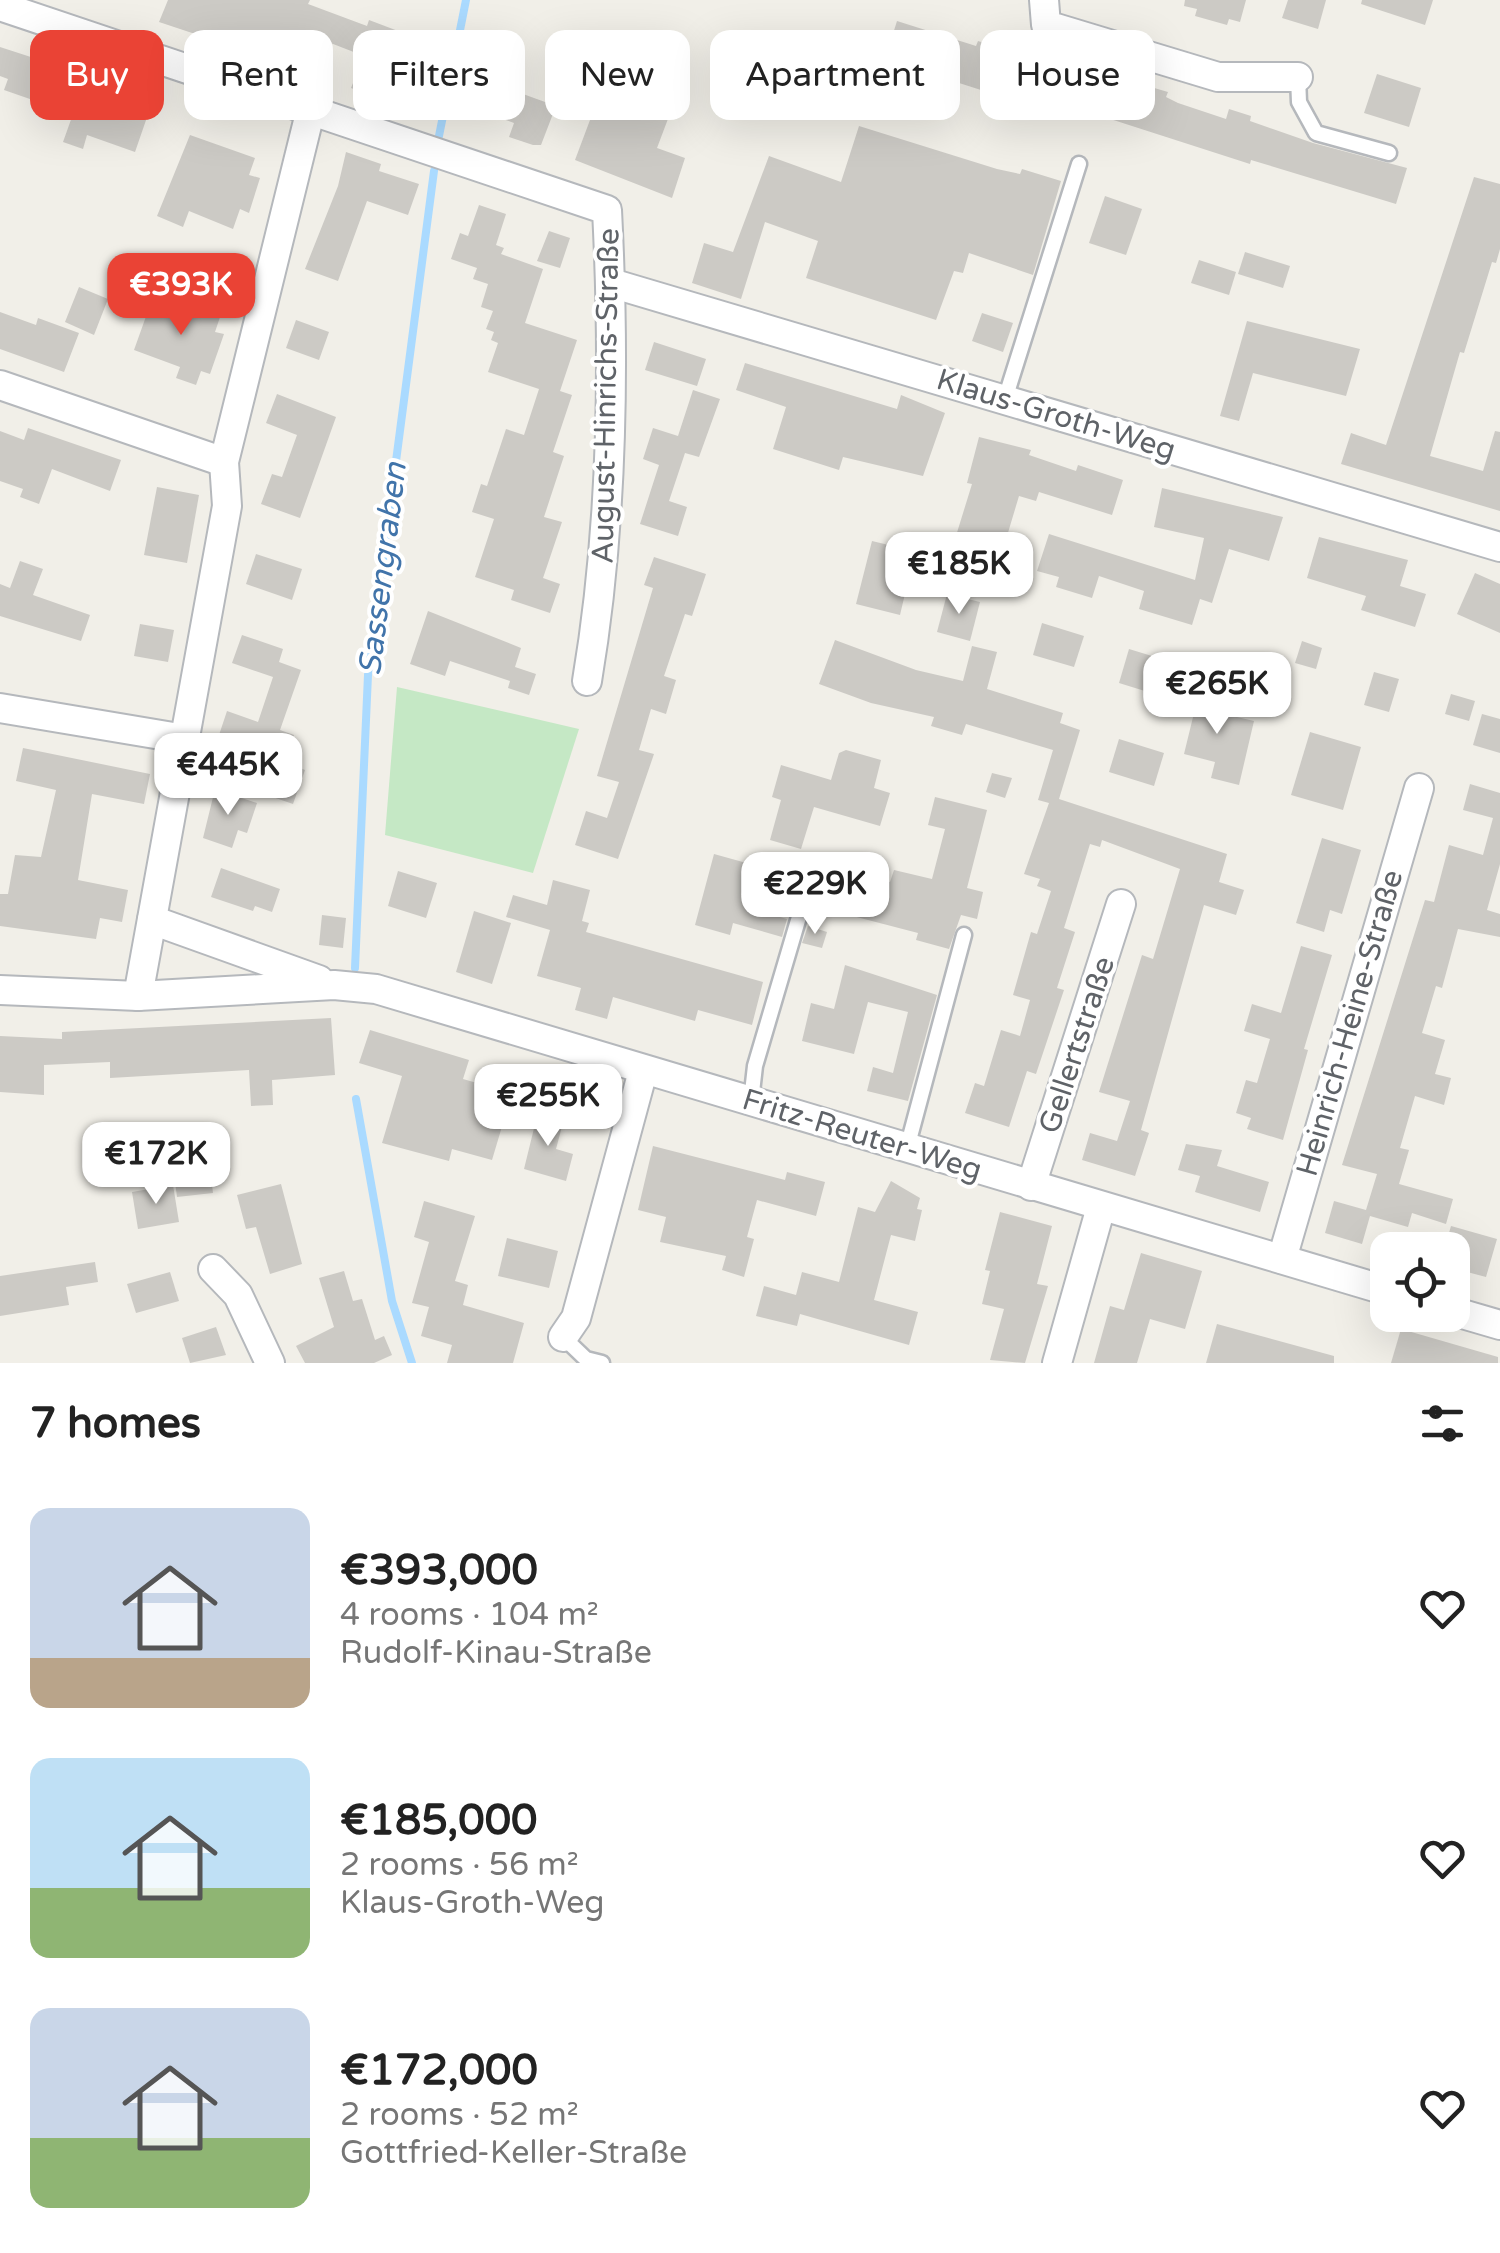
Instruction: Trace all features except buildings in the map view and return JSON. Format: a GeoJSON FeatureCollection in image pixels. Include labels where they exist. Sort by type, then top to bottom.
{"type":"FeatureCollection","features":[{"type":"Feature","properties":{"kind":"street"},"geometry":{"type":"LineString","coordinates":[[1044,0],[1046,25],[1116,50],[1218,77],[1298,77]]}},
{"type":"Feature","properties":{"kind":"street","name":"August-Hinrichs-Straße"},"geometry":{"type":"LineString","coordinates":[[0,6],[184,70]]}},
{"type":"Feature","properties":{"kind":"street"},"geometry":{"type":"LineString","coordinates":[[138,996],[228,506],[224,462],[308,120]]}},
{"type":"Feature","properties":{"kind":"street","name":"August-Hinrichs-Straße"},"geometry":{"type":"LineString","coordinates":[[331,120],[607,210],[611,282],[604,578],[586,681]]}},
{"type":"Feature","properties":{"kind":"street","name":"Klaus-Groth-Weg"},"geometry":{"type":"LineString","coordinates":[[611,282],[1500,547]]}},
{"type":"Feature","properties":{"kind":"street"},"geometry":{"type":"LineString","coordinates":[[0,385],[224,462]]}},
{"type":"Feature","properties":{"kind":"street"},"geometry":{"type":"LineString","coordinates":[[0,708],[185,740]]}},
{"type":"Feature","properties":{"kind":"street","name":"Heinrich-Heine-Straße"},"geometry":{"type":"LineString","coordinates":[[1282,1259],[1419,788]]}},
{"type":"Feature","properties":{"kind":"street","name":"Gellertstraße"},"geometry":{"type":"LineString","coordinates":[[1031,1186],[1121,904]]}},
{"type":"Feature","properties":{"kind":"street"},"geometry":{"type":"LineString","coordinates":[[152,920],[334,986]]}},
{"type":"Feature","properties":{"kind":"street"},"geometry":{"type":"LineString","coordinates":[[0,990],[138,996],[334,986]]}},
{"type":"Feature","properties":{"kind":"street","name":"Fritz-Reuter-Weg"},"geometry":{"type":"LineString","coordinates":[[334,986],[376,989],[1370,1286]]}},
{"type":"Feature","properties":{"kind":"street"},"geometry":{"type":"LineString","coordinates":[[562,1336],[576,1318],[643,1071]]}},
{"type":"Feature","properties":{"kind":"street"},"geometry":{"type":"LineString","coordinates":[[1057,1363],[1101,1206]]}},
{"type":"Feature","properties":{"kind":"street"},"geometry":{"type":"LineString","coordinates":[[214,1269],[238,1294],[270,1363]]}},
{"type":"Feature","properties":{"kind":"street"},"geometry":{"type":"LineString","coordinates":[[1470,1316],[1500,1325]]}},
{"type":"Feature","properties":{"kind":"lane"},"geometry":{"type":"LineString","coordinates":[[1298,77],[1299,102],[1316,132],[1389,153]]}},
{"type":"Feature","properties":{"kind":"lane"},"geometry":{"type":"LineString","coordinates":[[1005,399],[1079,164]]}},
{"type":"Feature","properties":{"kind":"lane"},"geometry":{"type":"LineString","coordinates":[[751,1101],[754,1066],[809,882]]}},
{"type":"Feature","properties":{"kind":"lane"},"geometry":{"type":"LineString","coordinates":[[907,1148],[964,935]]}},
{"type":"Feature","properties":{"kind":"lane"},"geometry":{"type":"LineString","coordinates":[[562,1336],[586,1358],[602,1363]]}},
{"type":"Feature","properties":{"kind":"green space"},"geometry":{"type":"Polygon","coordinates":[[[397,687],[579,729],[533,873],[385,835],[397,687]]]}},
{"type":"Feature","properties":{"kind":"waterway","name":"Sassengraben"},"geometry":{"type":"LineString","coordinates":[[439,136],[466,0]]}},
{"type":"Feature","properties":{"kind":"waterway","name":"Sassengraben"},"geometry":{"type":"LineString","coordinates":[[355,968],[368,675],[434,171]]}},
{"type":"Feature","properties":{"kind":"waterway","name":"Sassengraben"},"geometry":{"type":"LineString","coordinates":[[356,1099],[392,1301],[412,1363]]}}]}
